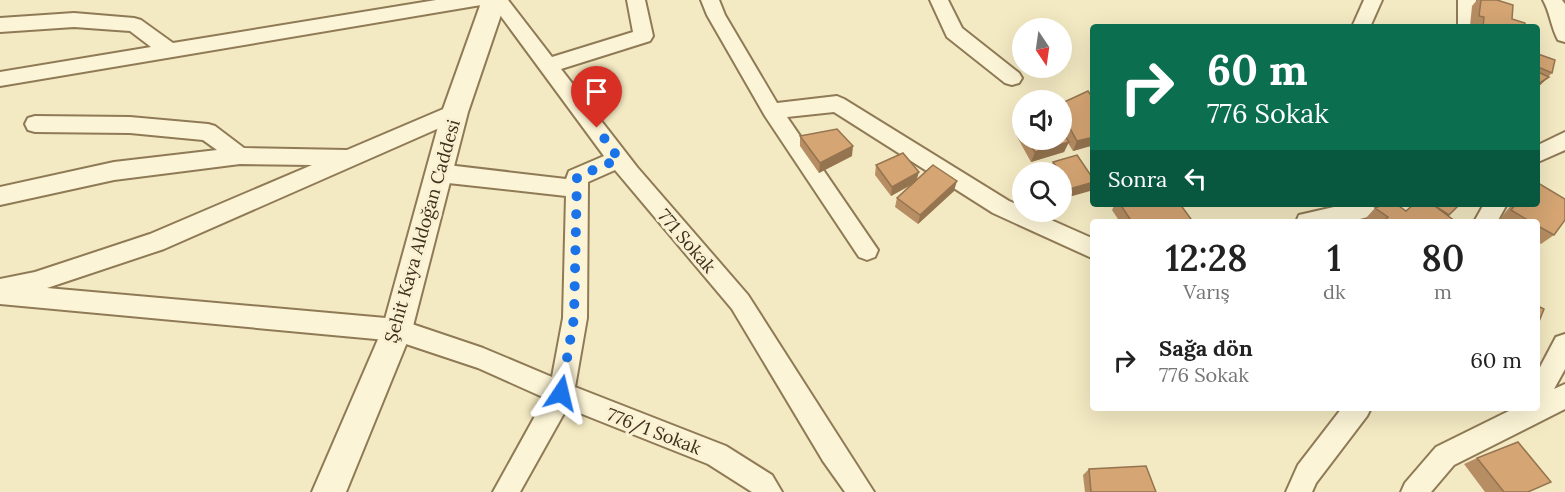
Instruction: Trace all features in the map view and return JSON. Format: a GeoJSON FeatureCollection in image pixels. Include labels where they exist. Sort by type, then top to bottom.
{"type":"FeatureCollection","features":[{"type":"Feature","properties":{"kind":"street"},"geometry":{"type":"LineString","coordinates":[[0,79],[475,0]]}},
{"type":"Feature","properties":{"kind":"street","name":"771 Sokak"},"geometry":{"type":"LineString","coordinates":[[496,0],[550,65],[619,159],[740,302],[832,452],[861,492]]}},
{"type":"Feature","properties":{"kind":"street","name":"Şehit Kaya Aldoğan Caddesi"},"geometry":{"type":"LineString","coordinates":[[329,492],[397,330],[454,112],[496,0]]}},
{"type":"Feature","properties":{"kind":"street"},"geometry":{"type":"LineString","coordinates":[[550,65],[642,36],[636,0]]}},
{"type":"Feature","properties":{"kind":"street"},"geometry":{"type":"LineString","coordinates":[[710,0],[716,15],[772,111],[867,249]]}},
{"type":"Feature","properties":{"kind":"street"},"geometry":{"type":"LineString","coordinates":[[939,0],[954,32],[1012,78]]}},
{"type":"Feature","properties":{"kind":"street"},"geometry":{"type":"LineString","coordinates":[[1363,24],[1373,0]]}},
{"type":"Feature","properties":{"kind":"street"},"geometry":{"type":"LineString","coordinates":[[1467,0],[1467,24]]}},
{"type":"Feature","properties":{"kind":"street"},"geometry":{"type":"LineString","coordinates":[[1552,0],[1556,5],[1565,35]]}},
{"type":"Feature","properties":{"kind":"street"},"geometry":{"type":"LineString","coordinates":[[0,25],[74,20],[134,26],[155,39],[168,51]]}},
{"type":"Feature","properties":{"kind":"street"},"geometry":{"type":"LineString","coordinates":[[772,111],[837,104],[1001,207],[1090,248]]}},
{"type":"Feature","properties":{"kind":"street"},"geometry":{"type":"LineString","coordinates":[[0,288],[35,282],[156,242],[454,112]]}},
{"type":"Feature","properties":{"kind":"street"},"geometry":{"type":"LineString","coordinates":[[35,124],[130,125],[208,132],[240,156]]}},
{"type":"Feature","properties":{"kind":"street"},"geometry":{"type":"LineString","coordinates":[[1540,153],[1565,140]]}},
{"type":"Feature","properties":{"kind":"street"},"geometry":{"type":"LineString","coordinates":[[0,196],[114,171],[240,156],[351,157]]}},
{"type":"Feature","properties":{"kind":"street"},"geometry":{"type":"LineString","coordinates":[[506,492],[561,393],[574,318],[577,177],[619,159]]}},
{"type":"Feature","properties":{"kind":"street"},"geometry":{"type":"LineString","coordinates":[[439,173],[577,189]]}},
{"type":"Feature","properties":{"kind":"street"},"geometry":{"type":"LineString","coordinates":[[1320,219],[1374,207]]}},
{"type":"Feature","properties":{"kind":"street","name":"776/1 Sokak"},"geometry":{"type":"LineString","coordinates":[[0,294],[397,330],[483,359],[561,393],[717,455],[766,489]]}},
{"type":"Feature","properties":{"kind":"street"},"geometry":{"type":"LineString","coordinates":[[1540,390],[1565,345]]}},
{"type":"Feature","properties":{"kind":"street"},"geometry":{"type":"LineString","coordinates":[[1540,407],[1565,396]]}},
{"type":"Feature","properties":{"kind":"street"},"geometry":{"type":"LineString","coordinates":[[1299,492],[1307,474],[1356,411]]}},
{"type":"Feature","properties":{"kind":"street"},"geometry":{"type":"LineString","coordinates":[[1414,492],[1444,456],[1527,413]]}},
{"type":"Feature","properties":{"kind":"building"},"geometry":{"type":"Polygon","coordinates":[[[1481,0],[1497,0],[1513,5],[1512,19],[1525,24],[1483,24],[1484,17],[1479,16],[1481,0]]]}},
{"type":"Feature","properties":{"kind":"building"},"geometry":{"type":"Polygon","coordinates":[[[1540,55],[1555,60],[1552,73],[1540,68],[1540,55]]]}},
{"type":"Feature","properties":{"kind":"building"},"geometry":{"type":"Polygon","coordinates":[[[1540,73],[1549,77],[1540,83],[1540,73]]]}},
{"type":"Feature","properties":{"kind":"building"},"geometry":{"type":"Polygon","coordinates":[[[1088,91],[1090,94],[1090,138],[1077,141],[1072,132],[1072,98],[1088,91]]]}},
{"type":"Feature","properties":{"kind":"building"},"geometry":{"type":"Polygon","coordinates":[[[837,129],[853,146],[820,163],[800,136],[837,129]]]}},
{"type":"Feature","properties":{"kind":"building"},"geometry":{"type":"Polygon","coordinates":[[[903,153],[919,172],[892,187],[876,165],[903,153]]]}},
{"type":"Feature","properties":{"kind":"building"},"geometry":{"type":"Polygon","coordinates":[[[1077,155],[1090,174],[1090,183],[1072,188],[1072,162],[1053,162],[1077,155]]]}},
{"type":"Feature","properties":{"kind":"building"},"geometry":{"type":"Polygon","coordinates":[[[933,165],[957,181],[920,215],[897,198],[933,165]]]}},
{"type":"Feature","properties":{"kind":"building"},"geometry":{"type":"Polygon","coordinates":[[[1540,184],[1565,199],[1565,220],[1554,235],[1540,227],[1540,219],[1526,219],[1511,210],[1514,207],[1540,207],[1540,184]]]}},
{"type":"Feature","properties":{"kind":"building"},"geometry":{"type":"Polygon","coordinates":[[[1122,207],[1182,207],[1191,219],[1130,219],[1122,207]]]}},
{"type":"Feature","properties":{"kind":"building"},"geometry":{"type":"Polygon","coordinates":[[[1400,207],[1406,211],[1411,207],[1436,207],[1452,219],[1386,219],[1388,217],[1375,208],[1400,207]]]}},
{"type":"Feature","properties":{"kind":"building"},"geometry":{"type":"Polygon","coordinates":[[[1437,207],[1457,207],[1449,215],[1437,207]]]}},
{"type":"Feature","properties":{"kind":"building"},"geometry":{"type":"Polygon","coordinates":[[[1540,307],[1544,309],[1540,319],[1540,307]]]}},
{"type":"Feature","properties":{"kind":"building"},"geometry":{"type":"Polygon","coordinates":[[[1518,442],[1551,482],[1528,492],[1504,492],[1477,458],[1518,442]]]}},
{"type":"Feature","properties":{"kind":"building"},"geometry":{"type":"Polygon","coordinates":[[[1146,466],[1156,492],[1091,492],[1089,469],[1146,466]]]}},
{"type":"Feature","properties":{"kind":"route"},"geometry":{"type":"LineString","coordinates":[[561,393],[574,318],[577,177],[619,159],[597,128]]}}]}
